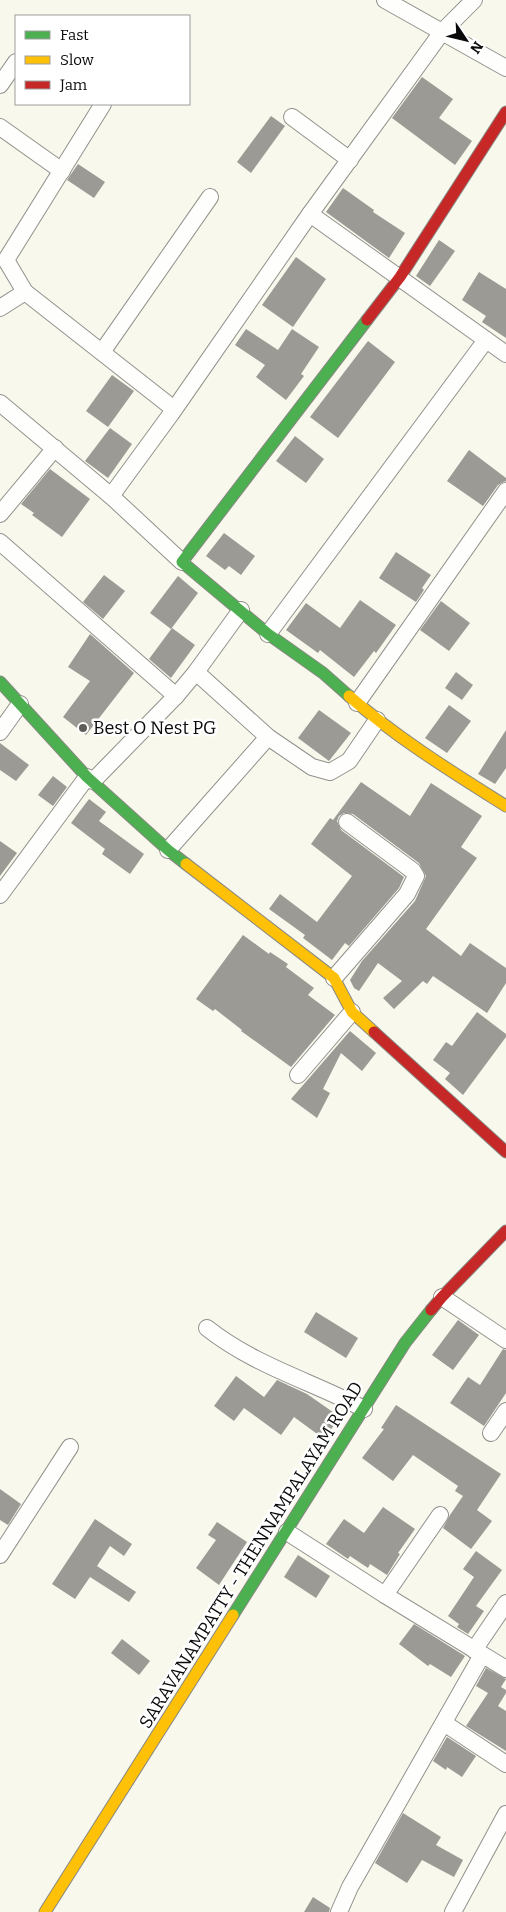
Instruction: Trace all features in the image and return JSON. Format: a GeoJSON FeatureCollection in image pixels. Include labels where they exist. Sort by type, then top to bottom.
{"type":"FeatureCollection","features":[{"type":"Feature","properties":{"kind":"street"},"geometry":{"type":"LineString","coordinates":[[385,0],[506,68]]}},
{"type":"Feature","properties":{"kind":"street"},"geometry":{"type":"LineString","coordinates":[[111,496],[174,410],[310,214],[442,32],[474,0]]}},
{"type":"Feature","properties":{"kind":"street"},"geometry":{"type":"LineString","coordinates":[[0,85],[15,63]]}},
{"type":"Feature","properties":{"kind":"street"},"geometry":{"type":"LineString","coordinates":[[102,105],[6,260],[25,292],[174,410]]}},
{"type":"Feature","properties":{"kind":"street"},"geometry":{"type":"LineString","coordinates":[[182,562],[400,277],[506,112]]}},
{"type":"Feature","properties":{"kind":"street"},"geometry":{"type":"LineString","coordinates":[[292,116],[350,160]]}},
{"type":"Feature","properties":{"kind":"street"},"geometry":{"type":"LineString","coordinates":[[0,127],[62,171]]}},
{"type":"Feature","properties":{"kind":"street"},"geometry":{"type":"LineString","coordinates":[[102,352],[210,197]]}},
{"type":"Feature","properties":{"kind":"street"},"geometry":{"type":"LineString","coordinates":[[310,214],[506,354]]}},
{"type":"Feature","properties":{"kind":"street"},"geometry":{"type":"LineString","coordinates":[[0,308],[25,292]]}},
{"type":"Feature","properties":{"kind":"street"},"geometry":{"type":"LineString","coordinates":[[268,634],[486,340]]}},
{"type":"Feature","properties":{"kind":"street"},"geometry":{"type":"LineString","coordinates":[[0,403],[111,496],[182,562],[268,634],[323,673],[377,720],[456,775],[506,806]]}},
{"type":"Feature","properties":{"kind":"street"},"geometry":{"type":"LineString","coordinates":[[0,514],[55,448]]}},
{"type":"Feature","properties":{"kind":"street"},"geometry":{"type":"LineString","coordinates":[[357,702],[506,491]]}},
{"type":"Feature","properties":{"kind":"street"},"geometry":{"type":"LineString","coordinates":[[0,542],[176,696]]}},
{"type":"Feature","properties":{"kind":"street"},"geometry":{"type":"LineString","coordinates":[[0,894],[90,779],[176,696],[241,610]]}},
{"type":"Feature","properties":{"kind":"street"},"geometry":{"type":"LineString","coordinates":[[196,672],[268,737],[312,766],[330,772],[350,762],[377,720]]}},
{"type":"Feature","properties":{"kind":"street"},"geometry":{"type":"LineString","coordinates":[[0,682],[90,779],[168,850],[334,978],[352,1012],[506,1152]]}},
{"type":"Feature","properties":{"kind":"street"},"geometry":{"type":"LineString","coordinates":[[0,732],[20,704]]}},
{"type":"Feature","properties":{"kind":"street"},"geometry":{"type":"LineString","coordinates":[[168,850],[268,737]]}},
{"type":"Feature","properties":{"kind":"street"},"geometry":{"type":"LineString","coordinates":[[334,978],[407,894],[416,876],[413,871],[347,822]]}},
{"type":"Feature","properties":{"kind":"street"},"geometry":{"type":"LineString","coordinates":[[298,1075],[352,1012]]}},
{"type":"Feature","properties":{"kind":"street","name":"SARAVANAMPATTY - THENNAMPALAYAM ROAD"},"geometry":{"type":"LineString","coordinates":[[45,1912],[406,1343],[442,1297],[506,1231]]}},
{"type":"Feature","properties":{"kind":"street"},"geometry":{"type":"LineString","coordinates":[[442,1297],[506,1340]]}},
{"type":"Feature","properties":{"kind":"street"},"geometry":{"type":"LineString","coordinates":[[207,1328],[251,1358],[364,1409]]}},
{"type":"Feature","properties":{"kind":"street"},"geometry":{"type":"LineString","coordinates":[[491,1433],[506,1411]]}},
{"type":"Feature","properties":{"kind":"street"},"geometry":{"type":"LineString","coordinates":[[0,1555],[70,1447]]}},
{"type":"Feature","properties":{"kind":"street"},"geometry":{"type":"LineString","coordinates":[[386,1595],[440,1515]]}},
{"type":"Feature","properties":{"kind":"street"},"geometry":{"type":"LineString","coordinates":[[287,1532],[506,1669]]}},
{"type":"Feature","properties":{"kind":"street"},"geometry":{"type":"LineString","coordinates":[[340,1912],[350,1887],[444,1723],[478,1652],[506,1603]]}},
{"type":"Feature","properties":{"kind":"street"},"geometry":{"type":"LineString","coordinates":[[444,1723],[506,1764]]}},
{"type":"Feature","properties":{"kind":"street"},"geometry":{"type":"LineString","coordinates":[[453,1912],[506,1814]]}},
{"type":"Feature","properties":{"kind":"building"},"geometry":{"type":"Polygon","coordinates":[[[422,77],[453,99],[439,118],[472,141],[455,165],[392,118],[422,77]]]}},
{"type":"Feature","properties":{"kind":"building"},"geometry":{"type":"Polygon","coordinates":[[[271,116],[285,126],[251,173],[237,162],[271,116]]]}},
{"type":"Feature","properties":{"kind":"building"},"geometry":{"type":"Polygon","coordinates":[[[78,164],[105,182],[94,198],[67,180],[78,164]]]}},
{"type":"Feature","properties":{"kind":"building"},"geometry":{"type":"Polygon","coordinates":[[[343,188],[374,210],[373,212],[405,233],[389,258],[326,212],[343,188]]]}},
{"type":"Feature","properties":{"kind":"building"},"geometry":{"type":"Polygon","coordinates":[[[439,240],[455,251],[430,286],[416,276],[439,240]]]}},
{"type":"Feature","properties":{"kind":"building"},"geometry":{"type":"Polygon","coordinates":[[[296,257],[326,279],[293,327],[262,305],[296,257]]]}},
{"type":"Feature","properties":{"kind":"building"},"geometry":{"type":"Polygon","coordinates":[[[479,272],[506,289],[506,338],[482,322],[486,316],[462,300],[479,272]]]}},
{"type":"Feature","properties":{"kind":"building"},"geometry":{"type":"Polygon","coordinates":[[[246,329],[278,350],[292,329],[319,347],[301,374],[304,376],[286,400],[256,377],[265,365],[235,345],[246,329]]]}},
{"type":"Feature","properties":{"kind":"building"},"geometry":{"type":"Polygon","coordinates":[[[368,341],[395,362],[338,438],[310,417],[368,341]]]}},
{"type":"Feature","properties":{"kind":"building"},"geometry":{"type":"Polygon","coordinates":[[[112,375],[134,391],[108,427],[86,411],[112,375]]]}},
{"type":"Feature","properties":{"kind":"building"},"geometry":{"type":"Polygon","coordinates":[[[110,428],[132,444],[108,478],[85,461],[110,428]]]}},
{"type":"Feature","properties":{"kind":"building"},"geometry":{"type":"Polygon","coordinates":[[[295,436],[324,459],[306,483],[276,461],[295,436]]]}},
{"type":"Feature","properties":{"kind":"building"},"geometry":{"type":"Polygon","coordinates":[[[469,450],[506,478],[506,481],[498,485],[483,506],[447,481],[469,450]]]}},
{"type":"Feature","properties":{"kind":"building"},"geometry":{"type":"Polygon","coordinates":[[[50,469],[90,499],[62,537],[32,515],[34,513],[21,504],[50,469]]]}},
{"type":"Feature","properties":{"kind":"building"},"geometry":{"type":"Polygon","coordinates":[[[224,533],[255,556],[241,575],[229,566],[225,570],[206,556],[224,533]]]}},
{"type":"Feature","properties":{"kind":"building"},"geometry":{"type":"Polygon","coordinates":[[[396,552],[431,575],[422,588],[424,590],[416,602],[379,578],[396,552]]]}},
{"type":"Feature","properties":{"kind":"building"},"geometry":{"type":"Polygon","coordinates":[[[104,575],[125,591],[103,619],[83,602],[104,575]]]}},
{"type":"Feature","properties":{"kind":"building"},"geometry":{"type":"Polygon","coordinates":[[[178,576],[198,593],[171,629],[150,613],[178,576]]]}},
{"type":"Feature","properties":{"kind":"building"},"geometry":{"type":"Polygon","coordinates":[[[360,600],[396,625],[376,653],[374,651],[354,677],[320,650],[318,653],[286,630],[306,603],[340,628],[360,600]]]}},
{"type":"Feature","properties":{"kind":"building"},"geometry":{"type":"Polygon","coordinates":[[[441,601],[470,623],[449,651],[420,630],[441,601]]]}},
{"type":"Feature","properties":{"kind":"building"},"geometry":{"type":"Polygon","coordinates":[[[172,628],[195,645],[171,678],[149,659],[172,628]]]}},
{"type":"Feature","properties":{"kind":"building"},"geometry":{"type":"Polygon","coordinates":[[[90,634],[134,673],[86,735],[63,717],[90,681],[68,667],[90,634]]]}},
{"type":"Feature","properties":{"kind":"building"},"geometry":{"type":"Polygon","coordinates":[[[456,672],[473,685],[462,700],[445,688],[456,672]]]}},
{"type":"Feature","properties":{"kind":"building"},"geometry":{"type":"Polygon","coordinates":[[[449,705],[471,721],[447,753],[425,738],[449,705]]]}},
{"type":"Feature","properties":{"kind":"building"},"geometry":{"type":"Polygon","coordinates":[[[319,710],[351,733],[329,761],[298,738],[319,710]]]}},
{"type":"Feature","properties":{"kind":"building"},"geometry":{"type":"Polygon","coordinates":[[[506,730],[506,768],[495,784],[478,774],[506,730]]]}},
{"type":"Feature","properties":{"kind":"building"},"geometry":{"type":"Polygon","coordinates":[[[0,743],[29,765],[16,781],[0,770],[0,743]]]}},
{"type":"Feature","properties":{"kind":"building"},"geometry":{"type":"Polygon","coordinates":[[[53,776],[67,787],[53,806],[38,795],[53,776]]]}},
{"type":"Feature","properties":{"kind":"building"},"geometry":{"type":"Polygon","coordinates":[[[361,782],[410,816],[431,783],[482,816],[461,847],[477,858],[426,929],[461,956],[470,943],[506,968],[506,983],[487,1013],[433,976],[427,984],[423,981],[394,1009],[383,998],[402,981],[378,963],[359,991],[354,988],[350,980],[362,961],[415,901],[426,876],[419,863],[353,814],[344,813],[339,816],[337,821],[341,830],[404,877],[399,888],[349,946],[345,943],[332,960],[303,938],[305,935],[269,909],[280,894],[317,922],[352,876],[311,844],[330,818],[333,820],[361,782]]]}},
{"type":"Feature","properties":{"kind":"building"},"geometry":{"type":"Polygon","coordinates":[[[89,799],[106,812],[99,821],[144,854],[130,874],[102,854],[105,849],[71,823],[89,799]]]}},
{"type":"Feature","properties":{"kind":"building"},"geometry":{"type":"Polygon","coordinates":[[[0,841],[17,853],[0,876],[0,841]]]}},
{"type":"Feature","properties":{"kind":"building"},"geometry":{"type":"Polygon","coordinates":[[[243,935],[269,954],[270,952],[288,964],[286,967],[314,988],[308,995],[335,1015],[291,1067],[241,1031],[215,1009],[213,1011],[196,999],[243,935]]]}},
{"type":"Feature","properties":{"kind":"building"},"geometry":{"type":"Polygon","coordinates":[[[477,1012],[506,1034],[506,1037],[463,1095],[445,1079],[450,1073],[433,1060],[446,1042],[452,1046],[477,1012]]]}},
{"type":"Feature","properties":{"kind":"building"},"geometry":{"type":"Polygon","coordinates":[[[350,1031],[376,1053],[362,1071],[341,1053],[323,1089],[330,1093],[317,1118],[291,1099],[350,1031]]]}},
{"type":"Feature","properties":{"kind":"building"},"geometry":{"type":"Polygon","coordinates":[[[316,1312],[358,1338],[346,1358],[304,1332],[316,1312]]]}},
{"type":"Feature","properties":{"kind":"building"},"geometry":{"type":"Polygon","coordinates":[[[458,1320],[479,1335],[453,1370],[432,1355],[458,1320]]]}},
{"type":"Feature","properties":{"kind":"building"},"geometry":{"type":"Polygon","coordinates":[[[503,1349],[506,1350],[506,1393],[484,1426],[450,1403],[468,1377],[480,1385],[503,1349]]]}},
{"type":"Feature","properties":{"kind":"building"},"geometry":{"type":"Polygon","coordinates":[[[236,1376],[264,1397],[277,1380],[307,1394],[340,1417],[324,1439],[294,1417],[281,1435],[244,1408],[234,1421],[214,1406],[236,1376]]]}},
{"type":"Feature","properties":{"kind":"building"},"geometry":{"type":"Polygon","coordinates":[[[396,1405],[501,1474],[477,1510],[492,1521],[471,1549],[443,1528],[463,1496],[455,1491],[458,1486],[413,1455],[393,1481],[362,1458],[384,1429],[381,1428],[396,1405]]]}},
{"type":"Feature","properties":{"kind":"building"},"geometry":{"type":"Polygon","coordinates":[[[0,1489],[21,1504],[8,1525],[0,1520],[0,1489]]]}},
{"type":"Feature","properties":{"kind":"building"},"geometry":{"type":"Polygon","coordinates":[[[383,1507],[415,1529],[398,1553],[400,1554],[387,1575],[370,1564],[368,1568],[350,1556],[348,1559],[326,1544],[344,1519],[364,1533],[383,1507]]]}},
{"type":"Feature","properties":{"kind":"building"},"geometry":{"type":"Polygon","coordinates":[[[95,1519],[132,1544],[124,1556],[110,1546],[97,1566],[136,1592],[129,1602],[90,1577],[75,1599],[52,1584],[95,1519]]]}},
{"type":"Feature","properties":{"kind":"building"},"geometry":{"type":"Polygon","coordinates":[[[217,1522],[247,1542],[219,1585],[196,1568],[216,1540],[208,1535],[217,1522]]]}},
{"type":"Feature","properties":{"kind":"building"},"geometry":{"type":"Polygon","coordinates":[[[476,1551],[502,1570],[476,1606],[484,1611],[468,1634],[457,1627],[459,1624],[448,1616],[474,1577],[463,1569],[476,1551]]]}},
{"type":"Feature","properties":{"kind":"building"},"geometry":{"type":"Polygon","coordinates":[[[298,1555],[330,1576],[316,1598],[284,1577],[298,1555]]]}},
{"type":"Feature","properties":{"kind":"building"},"geometry":{"type":"Polygon","coordinates":[[[414,1624],[465,1656],[451,1677],[430,1664],[428,1666],[399,1644],[414,1624]]]}},
{"type":"Feature","properties":{"kind":"building"},"geometry":{"type":"Polygon","coordinates":[[[122,1639],[150,1661],[139,1675],[111,1653],[122,1639]]]}},
{"type":"Feature","properties":{"kind":"building"},"geometry":{"type":"Polygon","coordinates":[[[486,1668],[506,1679],[501,1687],[506,1690],[506,1693],[498,1706],[506,1711],[506,1751],[466,1726],[488,1693],[476,1686],[486,1668]]]}},
{"type":"Feature","properties":{"kind":"building"},"geometry":{"type":"Polygon","coordinates":[[[447,1737],[476,1756],[462,1777],[447,1767],[446,1770],[433,1761],[447,1737]]]}},
{"type":"Feature","properties":{"kind":"building"},"geometry":{"type":"Polygon","coordinates":[[[403,1813],[441,1837],[436,1845],[463,1860],[454,1877],[422,1860],[407,1883],[375,1863],[403,1813]]]}},
{"type":"Feature","properties":{"kind":"building"},"geometry":{"type":"Polygon","coordinates":[[[313,1897],[330,1908],[329,1912],[304,1912],[313,1897]]]}},
{"type":"Feature","properties":{"kind":"traffic: fast"},"geometry":{"type":"LineString","coordinates":[[349,696],[323,673],[268,634],[182,562],[367,320]]}},
{"type":"Feature","properties":{"kind":"traffic: fast"},"geometry":{"type":"LineString","coordinates":[[0,682],[87,777],[186,864]]}},
{"type":"Feature","properties":{"kind":"traffic: fast"},"geometry":{"type":"LineString","coordinates":[[233,1615],[405,1343],[431,1310]]}},
{"type":"Feature","properties":{"kind":"traffic: slow"},"geometry":{"type":"LineString","coordinates":[[349,696],[406,740],[506,806]]}},
{"type":"Feature","properties":{"kind":"traffic: slow"},"geometry":{"type":"LineString","coordinates":[[186,864],[334,978],[352,1012],[374,1032]]}},
{"type":"Feature","properties":{"kind":"traffic: slow"},"geometry":{"type":"LineString","coordinates":[[45,1912],[233,1615]]}},
{"type":"Feature","properties":{"kind":"traffic: jam"},"geometry":{"type":"LineString","coordinates":[[367,320],[400,277],[506,112]]}},
{"type":"Feature","properties":{"kind":"traffic: jam"},"geometry":{"type":"LineString","coordinates":[[374,1032],[506,1152]]}},
{"type":"Feature","properties":{"kind":"traffic: jam"},"geometry":{"type":"LineString","coordinates":[[431,1310],[506,1231]]}},
{"type":"Feature","properties":{"kind":"place","name":"Best O Nest PG"},"geometry":{"type":"Point","coordinates":[83,728]}}]}
